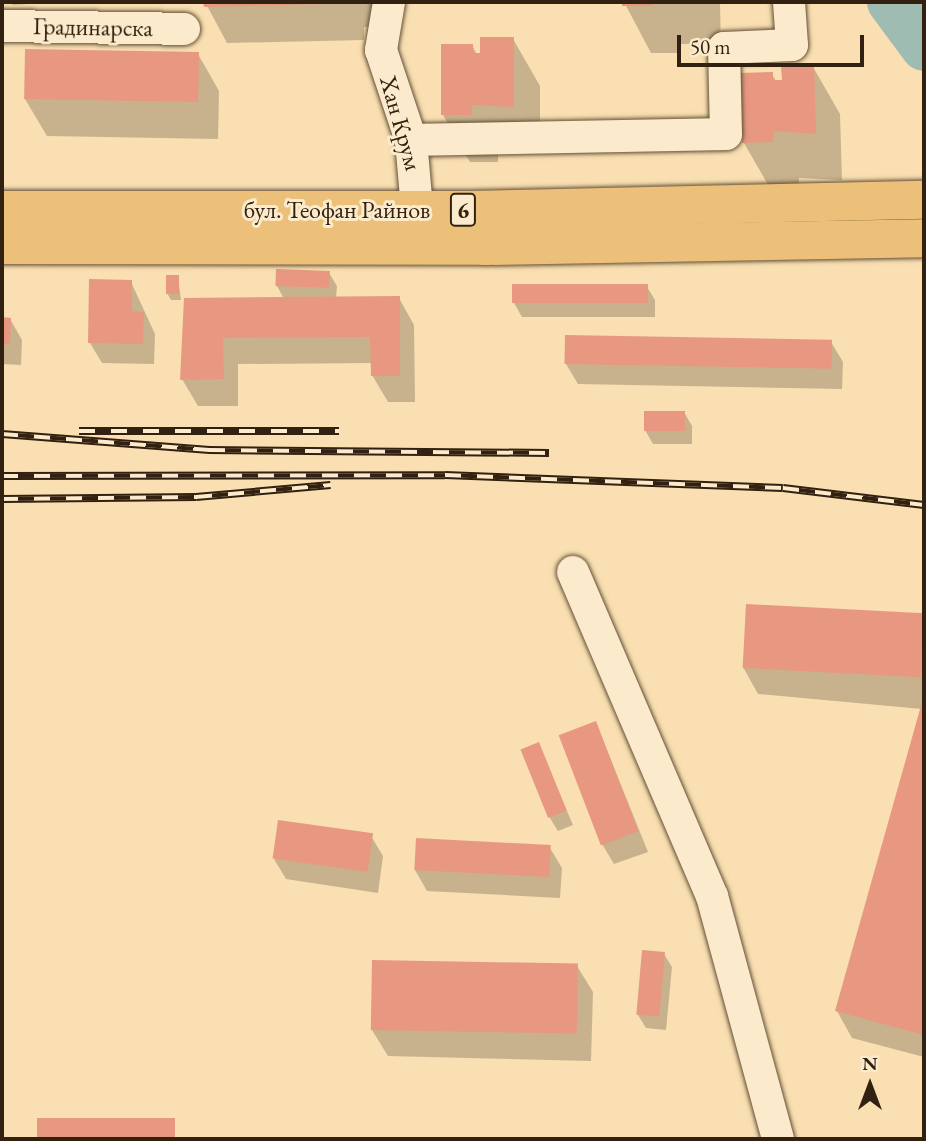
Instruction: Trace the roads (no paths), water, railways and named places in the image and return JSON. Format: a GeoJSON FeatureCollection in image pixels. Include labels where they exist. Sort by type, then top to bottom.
{"type":"FeatureCollection","features":[{"type":"Feature","properties":{"kind":"main road","name":"бул. Теофан Райнов"},"geometry":{"type":"LineString","coordinates":[[2,245],[419,228],[924,200]]}},
{"type":"Feature","properties":{"kind":"main road","name":"бул. Теофан Райнов"},"geometry":{"type":"LineString","coordinates":[[2,210],[419,228],[924,238]]}},
{"type":"Feature","properties":{"kind":"street","name":"Хан Крум"},"geometry":{"type":"LineString","coordinates":[[389,2],[382,50],[411,140],[419,228]]}},
{"type":"Feature","properties":{"kind":"street"},"geometry":{"type":"LineString","coordinates":[[411,140],[726,134],[724,48],[792,45],[789,2]]}},
{"type":"Feature","properties":{"kind":"street","name":"Градинарска"},"geometry":{"type":"LineString","coordinates":[[2,26],[184,29]]}},
{"type":"Feature","properties":{"kind":"street"},"geometry":{"type":"LineString","coordinates":[[573,572],[712,896],[778,1139]]}},
{"type":"Feature","properties":{"kind":"waterway"},"geometry":{"type":"LineString","coordinates":[[890,2],[924,48]]}},
{"type":"Feature","properties":{"kind":"railway"},"geometry":{"type":"LineString","coordinates":[[79,431],[339,431]]}},
{"type":"Feature","properties":{"kind":"railway"},"geometry":{"type":"LineString","coordinates":[[2,434],[209,450],[549,453]]}},
{"type":"Feature","properties":{"kind":"railway"},"geometry":{"type":"LineString","coordinates":[[2,476],[445,475],[783,488],[924,505]]}},
{"type":"Feature","properties":{"kind":"railway"},"geometry":{"type":"LineString","coordinates":[[2,499],[196,497],[330,485]]}}]}
